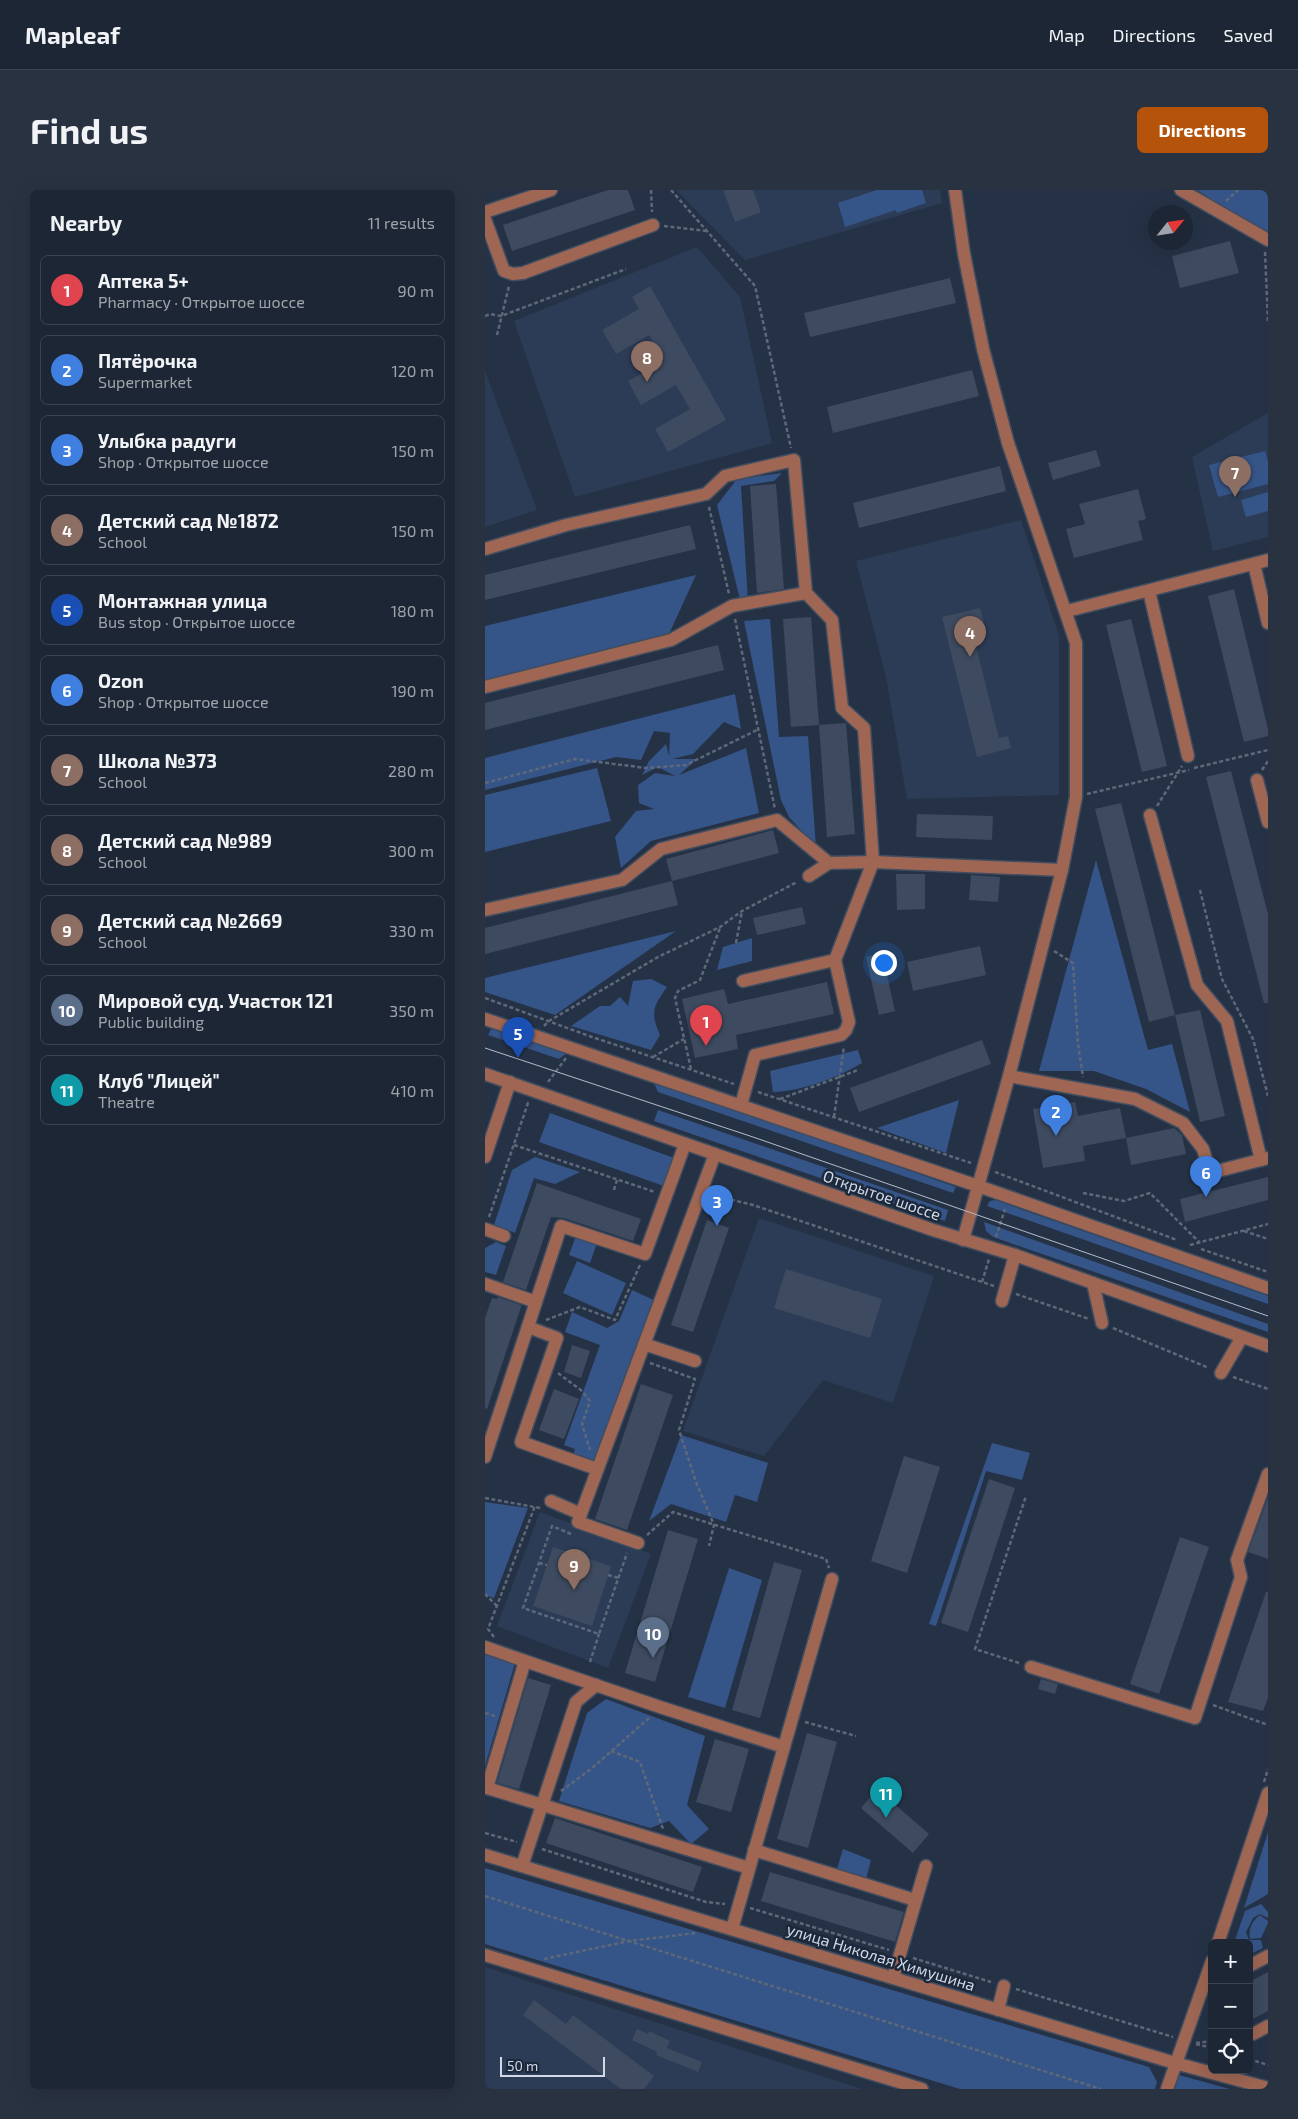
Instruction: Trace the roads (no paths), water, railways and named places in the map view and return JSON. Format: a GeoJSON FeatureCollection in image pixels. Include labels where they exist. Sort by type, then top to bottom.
{"type":"FeatureCollection","features":[{"type":"Feature","properties":{"kind":"street"},"geometry":{"type":"LineString","coordinates":[[485,212],[517,195],[551,190]]}},
{"type":"Feature","properties":{"kind":"street"},"geometry":{"type":"LineString","coordinates":[[955,190],[964,254],[983,349],[1008,443],[1062,603],[1067,611],[1076,643],[1075,797],[1062,870],[1009,1076],[963,1240]]}},
{"type":"Feature","properties":{"kind":"street"},"geometry":{"type":"LineString","coordinates":[[1181,190],[1266,239]]}},
{"type":"Feature","properties":{"kind":"street"},"geometry":{"type":"LineString","coordinates":[[485,219],[505,271],[513,274],[523,273],[653,225]]}},
{"type":"Feature","properties":{"kind":"street"},"geometry":{"type":"LineString","coordinates":[[485,549],[566,525],[705,494],[725,476],[794,460],[806,593],[832,620],[841,708],[864,728],[873,862],[835,960],[849,1022],[846,1030],[841,1035],[755,1055],[741,1105]]}},
{"type":"Feature","properties":{"kind":"street"},"geometry":{"type":"LineString","coordinates":[[1067,611],[1268,560]]}},
{"type":"Feature","properties":{"kind":"street"},"geometry":{"type":"LineString","coordinates":[[1253,564],[1268,623]]}},
{"type":"Feature","properties":{"kind":"street"},"geometry":{"type":"LineString","coordinates":[[1149,590],[1188,756]]}},
{"type":"Feature","properties":{"kind":"street"},"geometry":{"type":"LineString","coordinates":[[485,687],[671,640],[732,606],[806,593]]}},
{"type":"Feature","properties":{"kind":"street"},"geometry":{"type":"LineString","coordinates":[[1257,780],[1268,822]]}},
{"type":"Feature","properties":{"kind":"street"},"geometry":{"type":"LineString","coordinates":[[1009,1076],[1085,1091],[1135,1098],[1183,1123],[1203,1149],[1210,1173],[1264,1159],[1227,1021],[1197,985],[1151,816]]}},
{"type":"Feature","properties":{"kind":"street"},"geometry":{"type":"LineString","coordinates":[[485,910],[622,880],[661,849],[777,820],[829,863]]}},
{"type":"Feature","properties":{"kind":"street"},"geometry":{"type":"LineString","coordinates":[[809,876],[829,863],[873,862],[1062,870]]}},
{"type":"Feature","properties":{"kind":"street"},"geometry":{"type":"LineString","coordinates":[[743,982],[835,960]]}},
{"type":"Feature","properties":{"kind":"street"},"geometry":{"type":"LineString","coordinates":[[485,1019],[978,1186],[1268,1288]]}},
{"type":"Feature","properties":{"kind":"street","name":"Открытое шоссе"},"geometry":{"type":"LineString","coordinates":[[485,1074],[963,1240],[1015,1255],[1268,1346]]}},
{"type":"Feature","properties":{"kind":"street"},"geometry":{"type":"LineString","coordinates":[[485,1157],[510,1082]]}},
{"type":"Feature","properties":{"kind":"street"},"geometry":{"type":"LineString","coordinates":[[485,1457],[561,1226],[645,1254],[685,1144]]}},
{"type":"Feature","properties":{"kind":"street"},"geometry":{"type":"LineString","coordinates":[[579,1518],[715,1154]]}},
{"type":"Feature","properties":{"kind":"street"},"geometry":{"type":"LineString","coordinates":[[485,1229],[504,1236]]}},
{"type":"Feature","properties":{"kind":"street"},"geometry":{"type":"LineString","coordinates":[[1003,1295],[1015,1255]]}},
{"type":"Feature","properties":{"kind":"street"},"geometry":{"type":"LineString","coordinates":[[1093,1283],[1102,1323]]}},
{"type":"Feature","properties":{"kind":"street"},"geometry":{"type":"LineString","coordinates":[[485,1284],[536,1302]]}},
{"type":"Feature","properties":{"kind":"street"},"geometry":{"type":"LineString","coordinates":[[528,1327],[557,1338],[521,1442],[597,1468]]}},
{"type":"Feature","properties":{"kind":"street"},"geometry":{"type":"LineString","coordinates":[[1221,1373],[1242,1337]]}},
{"type":"Feature","properties":{"kind":"street"},"geometry":{"type":"LineString","coordinates":[[644,1344],[695,1361]]}},
{"type":"Feature","properties":{"kind":"street"},"geometry":{"type":"LineString","coordinates":[[1031,1667],[1195,1718],[1241,1577],[1237,1560],[1268,1474]]}},
{"type":"Feature","properties":{"kind":"street"},"geometry":{"type":"LineString","coordinates":[[547,1505],[638,1543]]}},
{"type":"Feature","properties":{"kind":"street"},"geometry":{"type":"LineString","coordinates":[[731,1929],[832,1579]]}},
{"type":"Feature","properties":{"kind":"street"},"geometry":{"type":"LineString","coordinates":[[485,1647],[784,1747]]}},
{"type":"Feature","properties":{"kind":"street"},"geometry":{"type":"LineString","coordinates":[[525,1661],[486,1788],[749,1868]]}},
{"type":"Feature","properties":{"kind":"street"},"geometry":{"type":"LineString","coordinates":[[522,1866],[576,1702],[596,1685]]}},
{"type":"Feature","properties":{"kind":"street"},"geometry":{"type":"LineString","coordinates":[[1219,1939],[1268,1792]]}},
{"type":"Feature","properties":{"kind":"street"},"geometry":{"type":"LineString","coordinates":[[754,1850],[915,1900]]}},
{"type":"Feature","properties":{"kind":"street","name":"улица Николая Химушина"},"geometry":{"type":"LineString","coordinates":[[485,1855],[1175,2063],[1268,2088]]}},
{"type":"Feature","properties":{"kind":"street"},"geometry":{"type":"LineString","coordinates":[[893,1978],[926,1866]]}},
{"type":"Feature","properties":{"kind":"street"},"geometry":{"type":"LineString","coordinates":[[485,1955],[922,2089]]}},
{"type":"Feature","properties":{"kind":"street"},"geometry":{"type":"LineString","coordinates":[[1253,1964],[1268,1956]]}},
{"type":"Feature","properties":{"kind":"street"},"geometry":{"type":"LineString","coordinates":[[997,2010],[1005,1986]]}},
{"type":"Feature","properties":{"kind":"street"},"geometry":{"type":"LineString","coordinates":[[1167,2089],[1175,2063],[1207,1988]]}},
{"type":"Feature","properties":{"kind":"street"},"geometry":{"type":"LineString","coordinates":[[1253,2034],[1268,2026]]}},
{"type":"Feature","properties":{"kind":"tram line"},"geometry":{"type":"LineString","coordinates":[[485,1048],[753,1137],[1268,1316]]}},
{"type":"Feature","properties":{"kind":"place","name":"Детский сад №989"},"geometry":{"type":"Point","coordinates":[647,382]}},
{"type":"Feature","properties":{"kind":"place","name":"Школа №373"},"geometry":{"type":"Point","coordinates":[1235,497]}},
{"type":"Feature","properties":{"kind":"place","name":"Детский сад №1872"},"geometry":{"type":"Point","coordinates":[970,657]}},
{"type":"Feature","properties":{"kind":"place","name":"Аптека 5+"},"geometry":{"type":"Point","coordinates":[706,1046]}},
{"type":"Feature","properties":{"kind":"place","name":"Монтажная улица"},"geometry":{"type":"Point","coordinates":[518,1058]}},
{"type":"Feature","properties":{"kind":"place","name":"Пятёрочка"},"geometry":{"type":"Point","coordinates":[1056,1136]}},
{"type":"Feature","properties":{"kind":"place","name":"Ozon"},"geometry":{"type":"Point","coordinates":[1206,1197]}},
{"type":"Feature","properties":{"kind":"place","name":"Улыбка радуги"},"geometry":{"type":"Point","coordinates":[717,1226]}},
{"type":"Feature","properties":{"kind":"place","name":"Детский сад №2669"},"geometry":{"type":"Point","coordinates":[574,1590]}},
{"type":"Feature","properties":{"kind":"place","name":"Мировой суд. Участок 121"},"geometry":{"type":"Point","coordinates":[653,1658]}},
{"type":"Feature","properties":{"kind":"place","name":"Клуб \"Лицей\""},"geometry":{"type":"Point","coordinates":[886,1818]}}]}
